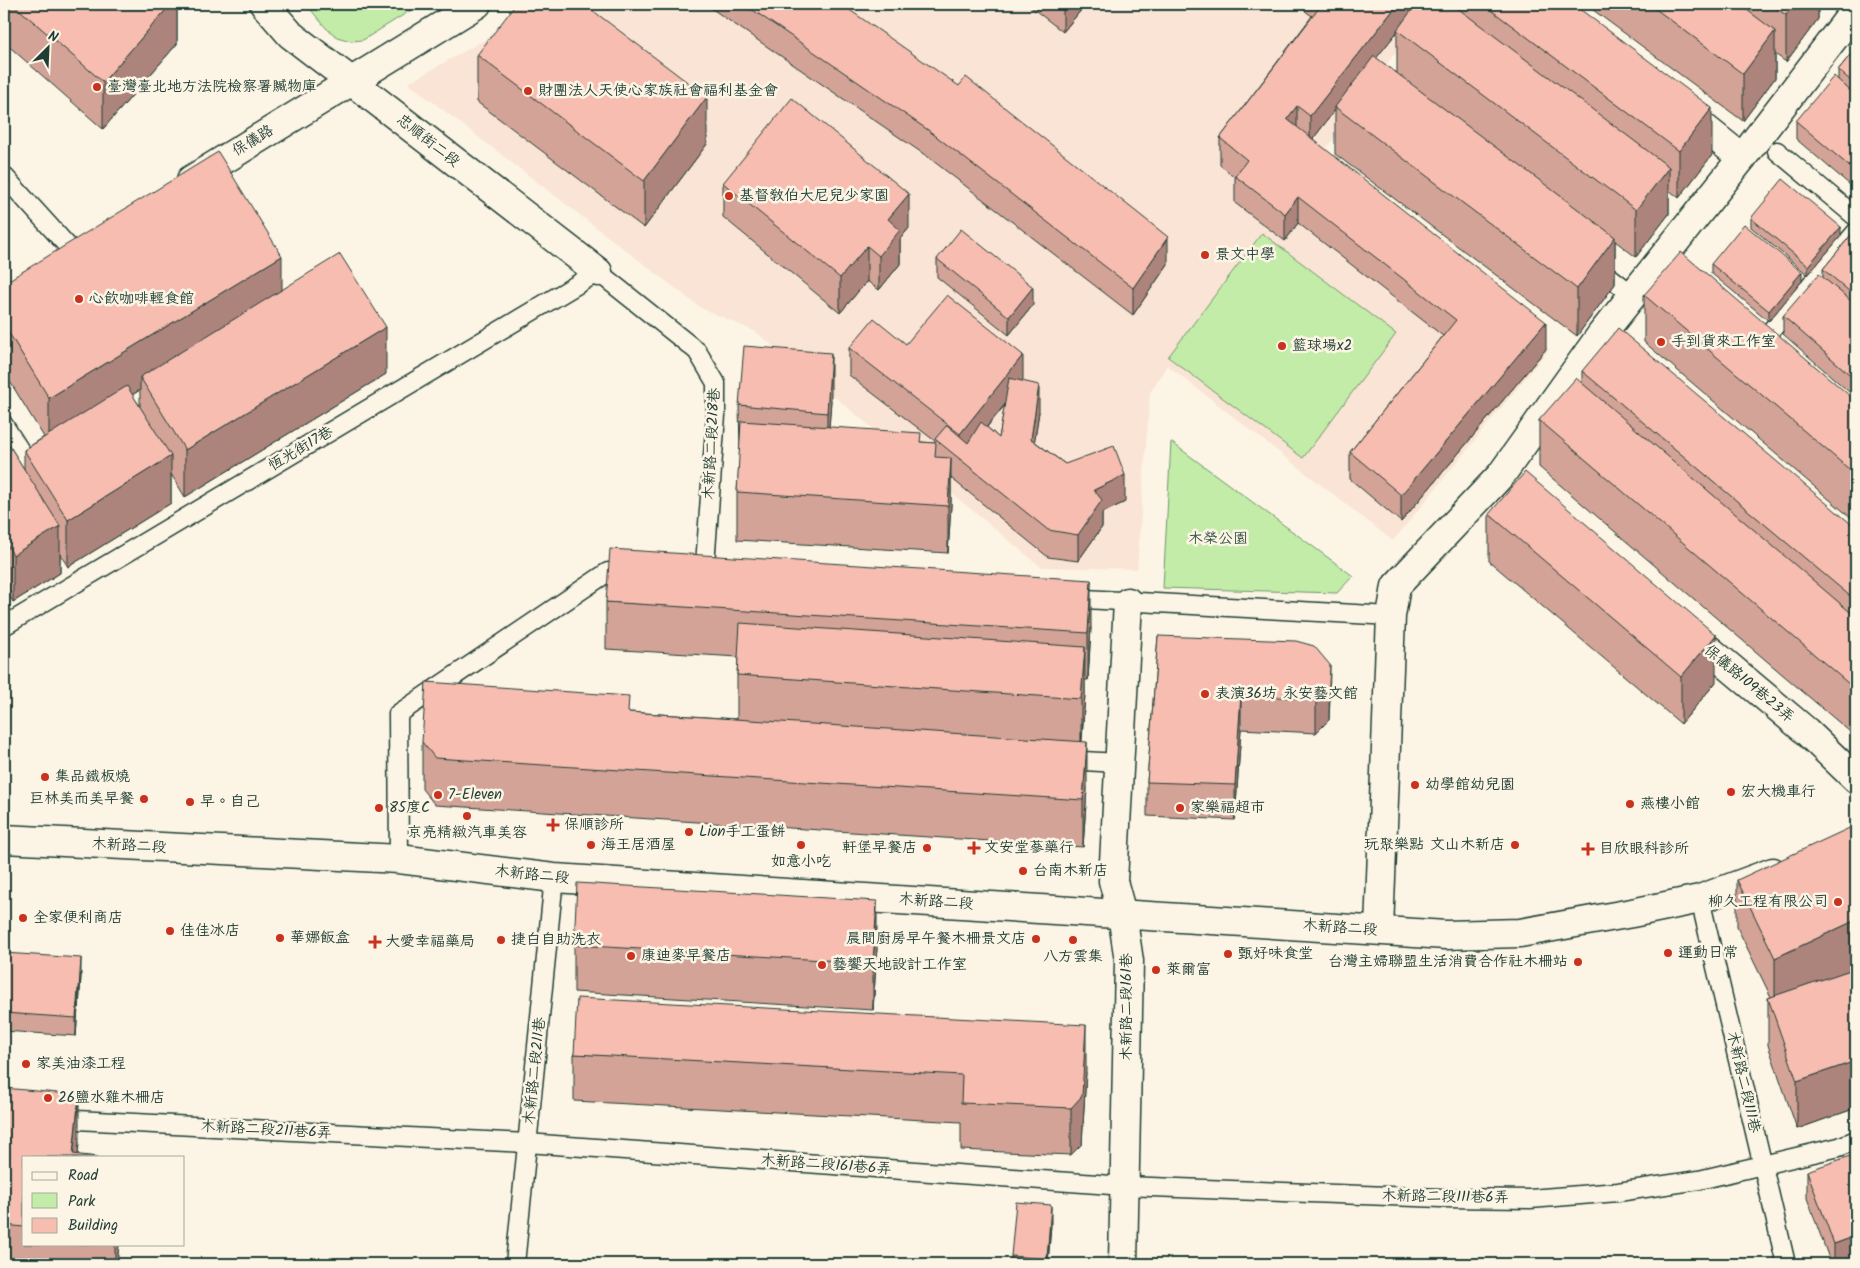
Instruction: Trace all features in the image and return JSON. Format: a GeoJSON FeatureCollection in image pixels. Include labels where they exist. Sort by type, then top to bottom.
{"type":"FeatureCollection","features":[{"type":"Feature","properties":{"kind":"street","name":"忠順街二段"},"geometry":{"type":"LineString","coordinates":[[264,4],[291,35],[598,272]]}},
{"type":"Feature","properties":{"kind":"street","name":"保儀路"},"geometry":{"type":"LineString","coordinates":[[166,195],[477,4]]}},
{"type":"Feature","properties":{"kind":"street"},"geometry":{"type":"LineString","coordinates":[[1379,930],[1391,616],[1396,586],[1509,482],[1608,342],[1634,296],[1856,9]]}},
{"type":"Feature","properties":{"kind":"street"},"geometry":{"type":"LineString","coordinates":[[1665,96],[1742,158]]}},
{"type":"Feature","properties":{"kind":"street"},"geometry":{"type":"LineString","coordinates":[[50,266],[98,237]]}},
{"type":"Feature","properties":{"kind":"street","name":"木新路二段161巷"},"geometry":{"type":"LineString","coordinates":[[1123,1264],[1129,961],[1122,914],[1113,881],[1128,602]]}},
{"type":"Feature","properties":{"kind":"street","name":"保儀路109巷23弄"},"geometry":{"type":"LineString","coordinates":[[1669,616],[1806,732],[1856,779]]}},
{"type":"Feature","properties":{"kind":"street","name":"木新路二段"},"geometry":{"type":"LineString","coordinates":[[4,839],[399,859],[554,878],[1446,935],[1520,932],[1700,899],[1800,861]]}},
{"type":"Feature","properties":{"kind":"lane"},"geometry":{"type":"LineString","coordinates":[[1778,151],[1856,217]]}},
{"type":"Feature","properties":{"kind":"lane"},"geometry":{"type":"LineString","coordinates":[[4,176],[72,252]]}},
{"type":"Feature","properties":{"kind":"lane"},"geometry":{"type":"LineString","coordinates":[[1763,340],[1856,232]]}},
{"type":"Feature","properties":{"kind":"lane"},"geometry":{"type":"LineString","coordinates":[[1580,253],[1634,296]]}},
{"type":"Feature","properties":{"kind":"lane","name":"木新路二段218巷"},"geometry":{"type":"LineString","coordinates":[[598,272],[697,351],[716,382],[716,415],[704,578]]}},
{"type":"Feature","properties":{"kind":"lane","name":"恆光街17巷"},"geometry":{"type":"LineString","coordinates":[[4,626],[598,272]]}},
{"type":"Feature","properties":{"kind":"lane"},"geometry":{"type":"LineString","coordinates":[[4,389],[49,460],[66,450]]}},
{"type":"Feature","properties":{"kind":"lane"},"geometry":{"type":"LineString","coordinates":[[399,859],[398,714],[608,572],[647,574]]}},
{"type":"Feature","properties":{"kind":"lane"},"geometry":{"type":"LineString","coordinates":[[685,577],[724,579]]}},
{"type":"Feature","properties":{"kind":"lane"},"geometry":{"type":"LineString","coordinates":[[1049,598],[1391,616]]}},
{"type":"Feature","properties":{"kind":"lane"},"geometry":{"type":"LineString","coordinates":[[1049,759],[1119,763]]}},
{"type":"Feature","properties":{"kind":"lane","name":"木新路二段211巷"},"geometry":{"type":"LineString","coordinates":[[515,1264],[554,878]]}},
{"type":"Feature","properties":{"kind":"lane","name":"木新路二段111巷"},"geometry":{"type":"LineString","coordinates":[[1700,899],[1786,1264]]}},
{"type":"Feature","properties":{"kind":"lane","name":"木新路二段211巷6弄"},"geometry":{"type":"LineString","coordinates":[[43,1118],[527,1143]]}},
{"type":"Feature","properties":{"kind":"lane","name":"木新路二段111巷6弄"},"geometry":{"type":"LineString","coordinates":[[1125,1186],[1441,1198],[1530,1199],[1618,1192],[1698,1180],[1839,1147],[1856,1140]]}},
{"type":"Feature","properties":{"kind":"lane","name":"木新路二段161巷6弄"},"geometry":{"type":"LineString","coordinates":[[527,1143],[1125,1186]]}},
{"type":"Feature","properties":{"kind":"shaded area"},"geometry":{"type":"Polygon","coordinates":[[[548,4],[1410,4],[1423,14],[1318,160],[1549,349],[1393,541],[1167,365],[1150,393],[1137,569],[1041,567],[756,332],[701,308],[408,83],[548,4]]]}},
{"type":"Feature","properties":{"kind":"green space"},"geometry":{"type":"Polygon","coordinates":[[[306,4],[421,4],[363,40],[351,41],[337,37],[326,28],[306,4]]]}},
{"type":"Feature","properties":{"kind":"green space","name":"籃球場x2"},"geometry":{"type":"Polygon","coordinates":[[[1262,233],[1396,334],[1303,458],[1168,357],[1262,233]]]}},
{"type":"Feature","properties":{"kind":"green space","name":"木榮公園"},"geometry":{"type":"Polygon","coordinates":[[[1171,442],[1353,576],[1337,593],[1163,588],[1171,442]]]}},
{"type":"Feature","properties":{"kind":"building"},"geometry":{"type":"Polygon","coordinates":[[[13,4],[171,4],[103,82],[13,4]]]}},
{"type":"Feature","properties":{"kind":"building"},"geometry":{"type":"Polygon","coordinates":[[[516,4],[584,4],[707,97],[644,181],[477,55],[516,4]]]}},
{"type":"Feature","properties":{"kind":"building"},"geometry":{"type":"Polygon","coordinates":[[[744,4],[841,4],[959,86],[966,77],[1168,237],[1133,288],[928,130],[744,4]]]}},
{"type":"Feature","properties":{"kind":"building"},"geometry":{"type":"Polygon","coordinates":[[[1322,4],[1398,4],[1310,116],[1297,106],[1287,119],[1546,322],[1401,495],[1350,452],[1456,320],[1298,197],[1285,214],[1235,176],[1247,160],[1220,138],[1322,4]]]}},
{"type":"Feature","properties":{"kind":"building"},"geometry":{"type":"Polygon","coordinates":[[[1416,4],[1452,4],[1669,167],[1636,210],[1397,30],[1416,4]]]}},
{"type":"Feature","properties":{"kind":"building"},"geometry":{"type":"Polygon","coordinates":[[[1483,4],[1573,4],[1712,108],[1679,151],[1483,4]]]}},
{"type":"Feature","properties":{"kind":"building"},"geometry":{"type":"Polygon","coordinates":[[[1649,4],[1739,4],[1775,31],[1743,74],[1649,4]]]}},
{"type":"Feature","properties":{"kind":"building"},"geometry":{"type":"Polygon","coordinates":[[[1770,4],[1794,4],[1786,15],[1770,4]]]}},
{"type":"Feature","properties":{"kind":"building"},"geometry":{"type":"Polygon","coordinates":[[[1856,48],[1856,85],[1838,70],[1856,48]]]}},
{"type":"Feature","properties":{"kind":"building"},"geometry":{"type":"Polygon","coordinates":[[[1374,56],[1615,237],[1577,289],[1335,107],[1374,56]]]}},
{"type":"Feature","properties":{"kind":"building"},"geometry":{"type":"Polygon","coordinates":[[[1834,76],[1856,96],[1856,172],[1796,121],[1834,76]]]}},
{"type":"Feature","properties":{"kind":"building"},"geometry":{"type":"Polygon","coordinates":[[[792,98],[909,194],[888,219],[900,230],[879,256],[867,246],[840,278],[723,183],[792,98]]]}},
{"type":"Feature","properties":{"kind":"building"},"geometry":{"type":"Polygon","coordinates":[[[218,152],[282,256],[49,398],[4,325],[4,283],[218,152]]]}},
{"type":"Feature","properties":{"kind":"building"},"geometry":{"type":"Polygon","coordinates":[[[1783,179],[1841,227],[1808,266],[1751,218],[1783,179]]]}},
{"type":"Feature","properties":{"kind":"building"},"geometry":{"type":"Polygon","coordinates":[[[1744,224],[1802,272],[1769,311],[1711,264],[1744,224]]]}},
{"type":"Feature","properties":{"kind":"building"},"geometry":{"type":"Polygon","coordinates":[[[961,229],[1033,287],[1009,317],[937,259],[961,229]]]}},
{"type":"Feature","properties":{"kind":"building"},"geometry":{"type":"Polygon","coordinates":[[[1856,229],[1856,297],[1823,269],[1856,229]]]}},
{"type":"Feature","properties":{"kind":"building"},"geometry":{"type":"Polygon","coordinates":[[[1681,252],[1856,401],[1856,475],[1644,295],[1681,252]]]}},
{"type":"Feature","properties":{"kind":"building"},"geometry":{"type":"Polygon","coordinates":[[[340,254],[386,327],[185,450],[140,377],[340,254]]]}},
{"type":"Feature","properties":{"kind":"building"},"geometry":{"type":"Polygon","coordinates":[[[1819,274],[1856,305],[1856,380],[1783,316],[1819,274]]]}},
{"type":"Feature","properties":{"kind":"building"},"geometry":{"type":"Polygon","coordinates":[[[947,295],[1023,355],[960,434],[849,348],[874,318],[906,344],[947,295]]]}},
{"type":"Feature","properties":{"kind":"building"},"geometry":{"type":"Polygon","coordinates":[[[1618,328],[1856,528],[1856,601],[1582,371],[1618,328]]]}},
{"type":"Feature","properties":{"kind":"building"},"geometry":{"type":"Polygon","coordinates":[[[744,346],[831,353],[827,413],[739,405],[744,346]]]}},
{"type":"Feature","properties":{"kind":"building"},"geometry":{"type":"Polygon","coordinates":[[[1009,378],[1039,385],[1031,439],[1065,464],[1114,446],[1125,475],[1094,490],[1102,500],[1078,535],[1048,530],[935,439],[947,425],[968,443],[981,422],[999,438],[1009,378]]]}},
{"type":"Feature","properties":{"kind":"building"},"geometry":{"type":"Polygon","coordinates":[[[1576,378],[1856,617],[1856,690],[1539,420],[1576,378]]]}},
{"type":"Feature","properties":{"kind":"building"},"geometry":{"type":"Polygon","coordinates":[[[127,386],[171,456],[68,520],[24,450],[127,386]]]}},
{"type":"Feature","properties":{"kind":"building"},"geometry":{"type":"Polygon","coordinates":[[[741,421],[921,433],[920,442],[936,443],[935,457],[951,458],[948,506],[737,492],[741,421]]]}},
{"type":"Feature","properties":{"kind":"building"},"geometry":{"type":"Polygon","coordinates":[[[4,437],[60,526],[13,555],[4,540],[4,437]]]}},
{"type":"Feature","properties":{"kind":"building"},"geometry":{"type":"Polygon","coordinates":[[[1525,472],[1716,635],[1681,677],[1489,514],[1525,472]]]}},
{"type":"Feature","properties":{"kind":"building"},"geometry":{"type":"Polygon","coordinates":[[[610,549],[1091,580],[1088,633],[606,602],[610,549]]]}},
{"type":"Feature","properties":{"kind":"building"},"geometry":{"type":"Polygon","coordinates":[[[740,623],[1085,647],[1081,699],[737,675],[740,623]]]}},
{"type":"Feature","properties":{"kind":"building"},"geometry":{"type":"Polygon","coordinates":[[[1158,636],[1296,641],[1314,646],[1330,665],[1329,685],[1316,699],[1241,695],[1235,785],[1147,782],[1158,636]]]}},
{"type":"Feature","properties":{"kind":"building"},"geometry":{"type":"Polygon","coordinates":[[[426,682],[629,696],[628,712],[1087,742],[1083,800],[435,758],[422,742],[426,682]]]}},
{"type":"Feature","properties":{"kind":"building"},"geometry":{"type":"Polygon","coordinates":[[[1856,825],[1856,920],[1775,958],[1737,880],[1856,825]]]}},
{"type":"Feature","properties":{"kind":"building"},"geometry":{"type":"Polygon","coordinates":[[[577,883],[877,901],[873,963],[574,945],[577,883]]]}},
{"type":"Feature","properties":{"kind":"building"},"geometry":{"type":"Polygon","coordinates":[[[4,953],[81,958],[76,1018],[4,1013],[4,953]]]}},
{"type":"Feature","properties":{"kind":"building"},"geometry":{"type":"Polygon","coordinates":[[[1856,968],[1856,1061],[1797,1081],[1768,998],[1856,968]]]}},
{"type":"Feature","properties":{"kind":"building"},"geometry":{"type":"Polygon","coordinates":[[[577,998],[1086,1025],[1082,1096],[1071,1108],[961,1103],[962,1075],[574,1054],[577,998]]]}},
{"type":"Feature","properties":{"kind":"building"},"geometry":{"type":"Polygon","coordinates":[[[4,1088],[79,1095],[73,1154],[90,1156],[22,1156],[22,1227],[4,1225],[4,1088]]]}},
{"type":"Feature","properties":{"kind":"building"},"geometry":{"type":"Polygon","coordinates":[[[1856,1154],[1856,1236],[1834,1244],[1807,1171],[1856,1154]]]}},
{"type":"Feature","properties":{"kind":"building"},"geometry":{"type":"Polygon","coordinates":[[[1016,1202],[1051,1205],[1047,1259],[1011,1256],[1016,1202]]]}},
{"type":"Feature","properties":{"kind":"place","name":"臺灣臺北地方法院檢察署贓物庫"},"geometry":{"type":"Point","coordinates":[97,87]}},
{"type":"Feature","properties":{"kind":"place","name":"財團法人天使心家族社會福利基金會"},"geometry":{"type":"Point","coordinates":[528,91]}},
{"type":"Feature","properties":{"kind":"place","name":"基督教伯大尼兒少家園"},"geometry":{"type":"Point","coordinates":[729,196]}},
{"type":"Feature","properties":{"kind":"place","name":"景文中學"},"geometry":{"type":"Point","coordinates":[1205,255]}},
{"type":"Feature","properties":{"kind":"place","name":"心飲咖啡輕食館"},"geometry":{"type":"Point","coordinates":[79,299]}},
{"type":"Feature","properties":{"kind":"place","name":"手到貨來工作室"},"geometry":{"type":"Point","coordinates":[1661,342]}},
{"type":"Feature","properties":{"kind":"place","name":"籃球場x2"},"geometry":{"type":"Point","coordinates":[1282,346]}},
{"type":"Feature","properties":{"kind":"place","name":"表演36坊 永安藝文館"},"geometry":{"type":"Point","coordinates":[1205,694]}},
{"type":"Feature","properties":{"kind":"place","name":"集品鐵板燒"},"geometry":{"type":"Point","coordinates":[45,777]}},
{"type":"Feature","properties":{"kind":"place","name":"幼學館幼兒園"},"geometry":{"type":"Point","coordinates":[1415,785]}},
{"type":"Feature","properties":{"kind":"place","name":"宏大機車行"},"geometry":{"type":"Point","coordinates":[1731,792]}},
{"type":"Feature","properties":{"kind":"place","name":"7-Eleven"},"geometry":{"type":"Point","coordinates":[438,795]}},
{"type":"Feature","properties":{"kind":"place","name":"巨林美而美早餐"},"geometry":{"type":"Point","coordinates":[144,799]}},
{"type":"Feature","properties":{"kind":"place","name":"早。自己"},"geometry":{"type":"Point","coordinates":[190,802]}},
{"type":"Feature","properties":{"kind":"place","name":"燕樓小館"},"geometry":{"type":"Point","coordinates":[1630,804]}},
{"type":"Feature","properties":{"kind":"place","name":"85度C"},"geometry":{"type":"Point","coordinates":[379,808]}},
{"type":"Feature","properties":{"kind":"place","name":"家樂福超市"},"geometry":{"type":"Point","coordinates":[1180,808]}},
{"type":"Feature","properties":{"kind":"place","name":"京亮精緻汽車美容"},"geometry":{"type":"Point","coordinates":[467,816]}},
{"type":"Feature","properties":{"kind":"place","name":"保順診所"},"geometry":{"type":"Point","coordinates":[553,825]}},
{"type":"Feature","properties":{"kind":"place","name":"Lion手工蛋餅"},"geometry":{"type":"Point","coordinates":[689,832]}},
{"type":"Feature","properties":{"kind":"place","name":"海王居酒屋"},"geometry":{"type":"Point","coordinates":[591,845]}},
{"type":"Feature","properties":{"kind":"place","name":"如意小吃"},"geometry":{"type":"Point","coordinates":[801,845]}},
{"type":"Feature","properties":{"kind":"place","name":"玩聚樂點 文山木新店"},"geometry":{"type":"Point","coordinates":[1515,845]}},
{"type":"Feature","properties":{"kind":"place","name":"軒堡早餐店"},"geometry":{"type":"Point","coordinates":[927,848]}},
{"type":"Feature","properties":{"kind":"place","name":"文安堂蔘藥行"},"geometry":{"type":"Point","coordinates":[974,848]}},
{"type":"Feature","properties":{"kind":"place","name":"目欣眼科診所"},"geometry":{"type":"Point","coordinates":[1588,849]}},
{"type":"Feature","properties":{"kind":"place","name":"台南木新店"},"geometry":{"type":"Point","coordinates":[1023,871]}},
{"type":"Feature","properties":{"kind":"place","name":"柳久工程有限公司"},"geometry":{"type":"Point","coordinates":[1838,902]}},
{"type":"Feature","properties":{"kind":"place","name":"全家便利商店"},"geometry":{"type":"Point","coordinates":[23,918]}},
{"type":"Feature","properties":{"kind":"place","name":"佳佳冰店"},"geometry":{"type":"Point","coordinates":[170,931]}},
{"type":"Feature","properties":{"kind":"place","name":"華娜飯盒"},"geometry":{"type":"Point","coordinates":[280,938]}},
{"type":"Feature","properties":{"kind":"place","name":"晨間廚房早午餐木柵景文店"},"geometry":{"type":"Point","coordinates":[1036,939]}},
{"type":"Feature","properties":{"kind":"place","name":"捷白自助洗衣"},"geometry":{"type":"Point","coordinates":[501,940]}},
{"type":"Feature","properties":{"kind":"place","name":"八方雲集"},"geometry":{"type":"Point","coordinates":[1073,940]}},
{"type":"Feature","properties":{"kind":"place","name":"大愛幸福藥局"},"geometry":{"type":"Point","coordinates":[375,942]}},
{"type":"Feature","properties":{"kind":"place","name":"運動日常"},"geometry":{"type":"Point","coordinates":[1668,953]}},
{"type":"Feature","properties":{"kind":"place","name":"甄好味食堂"},"geometry":{"type":"Point","coordinates":[1228,954]}},
{"type":"Feature","properties":{"kind":"place","name":"康迪麥早餐店"},"geometry":{"type":"Point","coordinates":[631,956]}},
{"type":"Feature","properties":{"kind":"place","name":"台灣主婦聯盟生活消費合作社木柵站"},"geometry":{"type":"Point","coordinates":[1578,962]}},
{"type":"Feature","properties":{"kind":"place","name":"藝饗天地設計工作室"},"geometry":{"type":"Point","coordinates":[822,965]}},
{"type":"Feature","properties":{"kind":"place","name":"萊爾富"},"geometry":{"type":"Point","coordinates":[1156,970]}},
{"type":"Feature","properties":{"kind":"place","name":"家美油漆工程"},"geometry":{"type":"Point","coordinates":[26,1064]}},
{"type":"Feature","properties":{"kind":"place","name":"26鹽水雞木柵店"},"geometry":{"type":"Point","coordinates":[48,1098]}}]}
